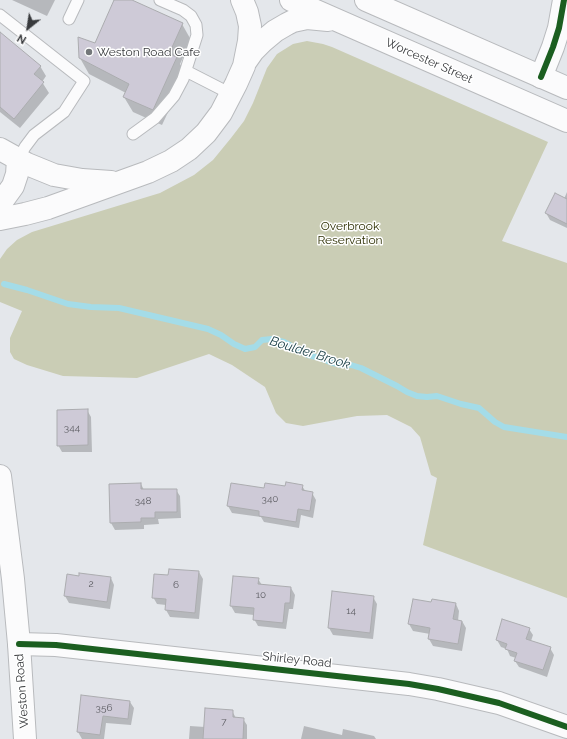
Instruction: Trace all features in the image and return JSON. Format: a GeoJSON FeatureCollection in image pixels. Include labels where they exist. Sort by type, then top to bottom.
{"type":"FeatureCollection","features":[{"type":"Feature","properties":{"kind":"main road"},"geometry":{"type":"LineString","coordinates":[[242,0],[247,12],[250,26],[249,41],[244,66]]}},
{"type":"Feature","properties":{"kind":"main road","name":"Worcester Street"},"geometry":{"type":"LineString","coordinates":[[290,0],[567,122]]}},
{"type":"Feature","properties":{"kind":"main road"},"geometry":{"type":"LineString","coordinates":[[366,0],[567,88]]}},
{"type":"Feature","properties":{"kind":"main road"},"geometry":{"type":"LineString","coordinates":[[541,77],[559,28],[564,0]]}},
{"type":"Feature","properties":{"kind":"main road"},"geometry":{"type":"LineString","coordinates":[[0,219],[48,208],[164,165],[190,149],[211,127],[221,113],[244,66],[253,52],[274,31],[293,21],[315,18],[344,24]]}},
{"type":"Feature","properties":{"kind":"main road"},"geometry":{"type":"LineString","coordinates":[[9,154],[45,172],[72,179],[122,181]]}},
{"type":"Feature","properties":{"kind":"main road"},"geometry":{"type":"LineString","coordinates":[[0,204],[13,186],[16,174],[9,154]]}},
{"type":"Feature","properties":{"kind":"main road","name":"Weston Road"},"geometry":{"type":"LineString","coordinates":[[0,476],[10,552],[19,644],[25,739]]}},
{"type":"Feature","properties":{"kind":"main road","name":"Shirley Road"},"geometry":{"type":"LineString","coordinates":[[19,644],[56,645],[409,684],[499,703],[567,727]]}},
{"type":"Feature","properties":{"kind":"lane"},"geometry":{"type":"LineString","coordinates":[[69,19],[78,0]]}},
{"type":"Feature","properties":{"kind":"lane"},"geometry":{"type":"LineString","coordinates":[[133,134],[166,108],[178,91],[197,35],[196,25],[191,16],[160,0]]}},
{"type":"Feature","properties":{"kind":"lane"},"geometry":{"type":"LineString","coordinates":[[0,15],[84,81],[64,112],[34,135],[25,147],[9,154]]}},
{"type":"Feature","properties":{"kind":"lane"},"geometry":{"type":"LineString","coordinates":[[186,71],[231,94]]}},
{"type":"Feature","properties":{"kind":"green space","name":"Overbrook Reservation"},"geometry":{"type":"Polygon","coordinates":[[[307,41],[332,47],[548,142],[502,241],[567,263],[567,598],[423,545],[437,478],[431,475],[420,437],[411,427],[387,415],[357,416],[303,426],[286,423],[276,413],[265,387],[232,365],[209,354],[137,378],[63,376],[27,365],[14,359],[10,352],[10,338],[22,311],[0,302],[0,259],[7,249],[17,240],[32,232],[160,193],[194,175],[213,160],[244,121],[267,68],[277,54],[293,44],[307,41]]]}},
{"type":"Feature","properties":{"kind":"building"},"geometry":{"type":"Polygon","coordinates":[[[114,0],[132,0],[183,23],[169,54],[177,57],[153,110],[123,97],[129,84],[79,58],[78,37],[95,43],[114,0]]]}},
{"type":"Feature","properties":{"kind":"building"},"geometry":{"type":"Polygon","coordinates":[[[0,32],[41,66],[34,74],[44,82],[14,119],[0,107],[0,32]]]}},
{"type":"Feature","properties":{"kind":"building"},"geometry":{"type":"Polygon","coordinates":[[[555,193],[567,199],[567,224],[545,213],[555,193]]]}},
{"type":"Feature","properties":{"kind":"building"},"geometry":{"type":"Polygon","coordinates":[[[88,409],[88,445],[57,446],[57,410],[88,409]]]}},
{"type":"Feature","properties":{"kind":"building"},"geometry":{"type":"Polygon","coordinates":[[[286,482],[303,485],[302,490],[313,492],[310,511],[298,509],[296,522],[259,516],[259,511],[227,506],[231,483],[264,488],[265,483],[285,486],[286,482]]]}},
{"type":"Feature","properties":{"kind":"building"},"geometry":{"type":"Polygon","coordinates":[[[141,483],[141,489],[177,489],[177,512],[155,512],[155,518],[141,518],[141,522],[110,523],[109,484],[141,483]]]}},
{"type":"Feature","properties":{"kind":"building"},"geometry":{"type":"Polygon","coordinates":[[[169,569],[199,571],[195,613],[165,610],[166,599],[152,598],[154,574],[168,575],[169,569]]]}},
{"type":"Feature","properties":{"kind":"building"},"geometry":{"type":"Polygon","coordinates":[[[79,573],[111,577],[107,602],[64,596],[67,574],[79,576],[79,573]]]}},
{"type":"Feature","properties":{"kind":"building"},"geometry":{"type":"Polygon","coordinates":[[[233,576],[259,578],[258,584],[291,587],[290,603],[285,603],[283,623],[253,620],[254,608],[230,606],[233,576]]]}},
{"type":"Feature","properties":{"kind":"building"},"geometry":{"type":"Polygon","coordinates":[[[332,591],[374,596],[370,633],[328,628],[332,591]]]}},
{"type":"Feature","properties":{"kind":"building"},"geometry":{"type":"Polygon","coordinates":[[[413,599],[431,602],[432,599],[456,603],[453,619],[462,621],[458,644],[428,639],[430,628],[408,624],[413,599]]]}},
{"type":"Feature","properties":{"kind":"building"},"geometry":{"type":"Polygon","coordinates":[[[502,619],[530,628],[526,639],[551,647],[543,670],[514,661],[517,653],[505,649],[507,644],[496,640],[502,619]]]}},
{"type":"Feature","properties":{"kind":"building"},"geometry":{"type":"Polygon","coordinates":[[[81,695],[130,701],[128,719],[103,716],[100,735],[77,732],[81,695]]]}},
{"type":"Feature","properties":{"kind":"building"},"geometry":{"type":"Polygon","coordinates":[[[205,708],[233,710],[233,717],[244,718],[243,739],[203,739],[205,708]]]}},
{"type":"Feature","properties":{"kind":"waterway","name":"Boulder Brook"},"geometry":{"type":"LineString","coordinates":[[4,284],[68,304],[119,308],[208,329],[245,349],[255,347],[262,340],[272,339],[284,342],[308,355],[341,365],[351,365],[361,368],[417,396],[437,396],[479,408],[495,422],[504,427],[567,437]]}},
{"type":"Feature","properties":{"kind":"cycle path"},"geometry":{"type":"LineString","coordinates":[[541,77],[559,28],[564,0]]}},
{"type":"Feature","properties":{"kind":"cycle path"},"geometry":{"type":"LineString","coordinates":[[19,644],[56,645],[409,684],[499,703],[567,727]]}},
{"type":"Feature","properties":{"kind":"place","name":"Weston Road Cafe"},"geometry":{"type":"Point","coordinates":[89,52]}}]}
